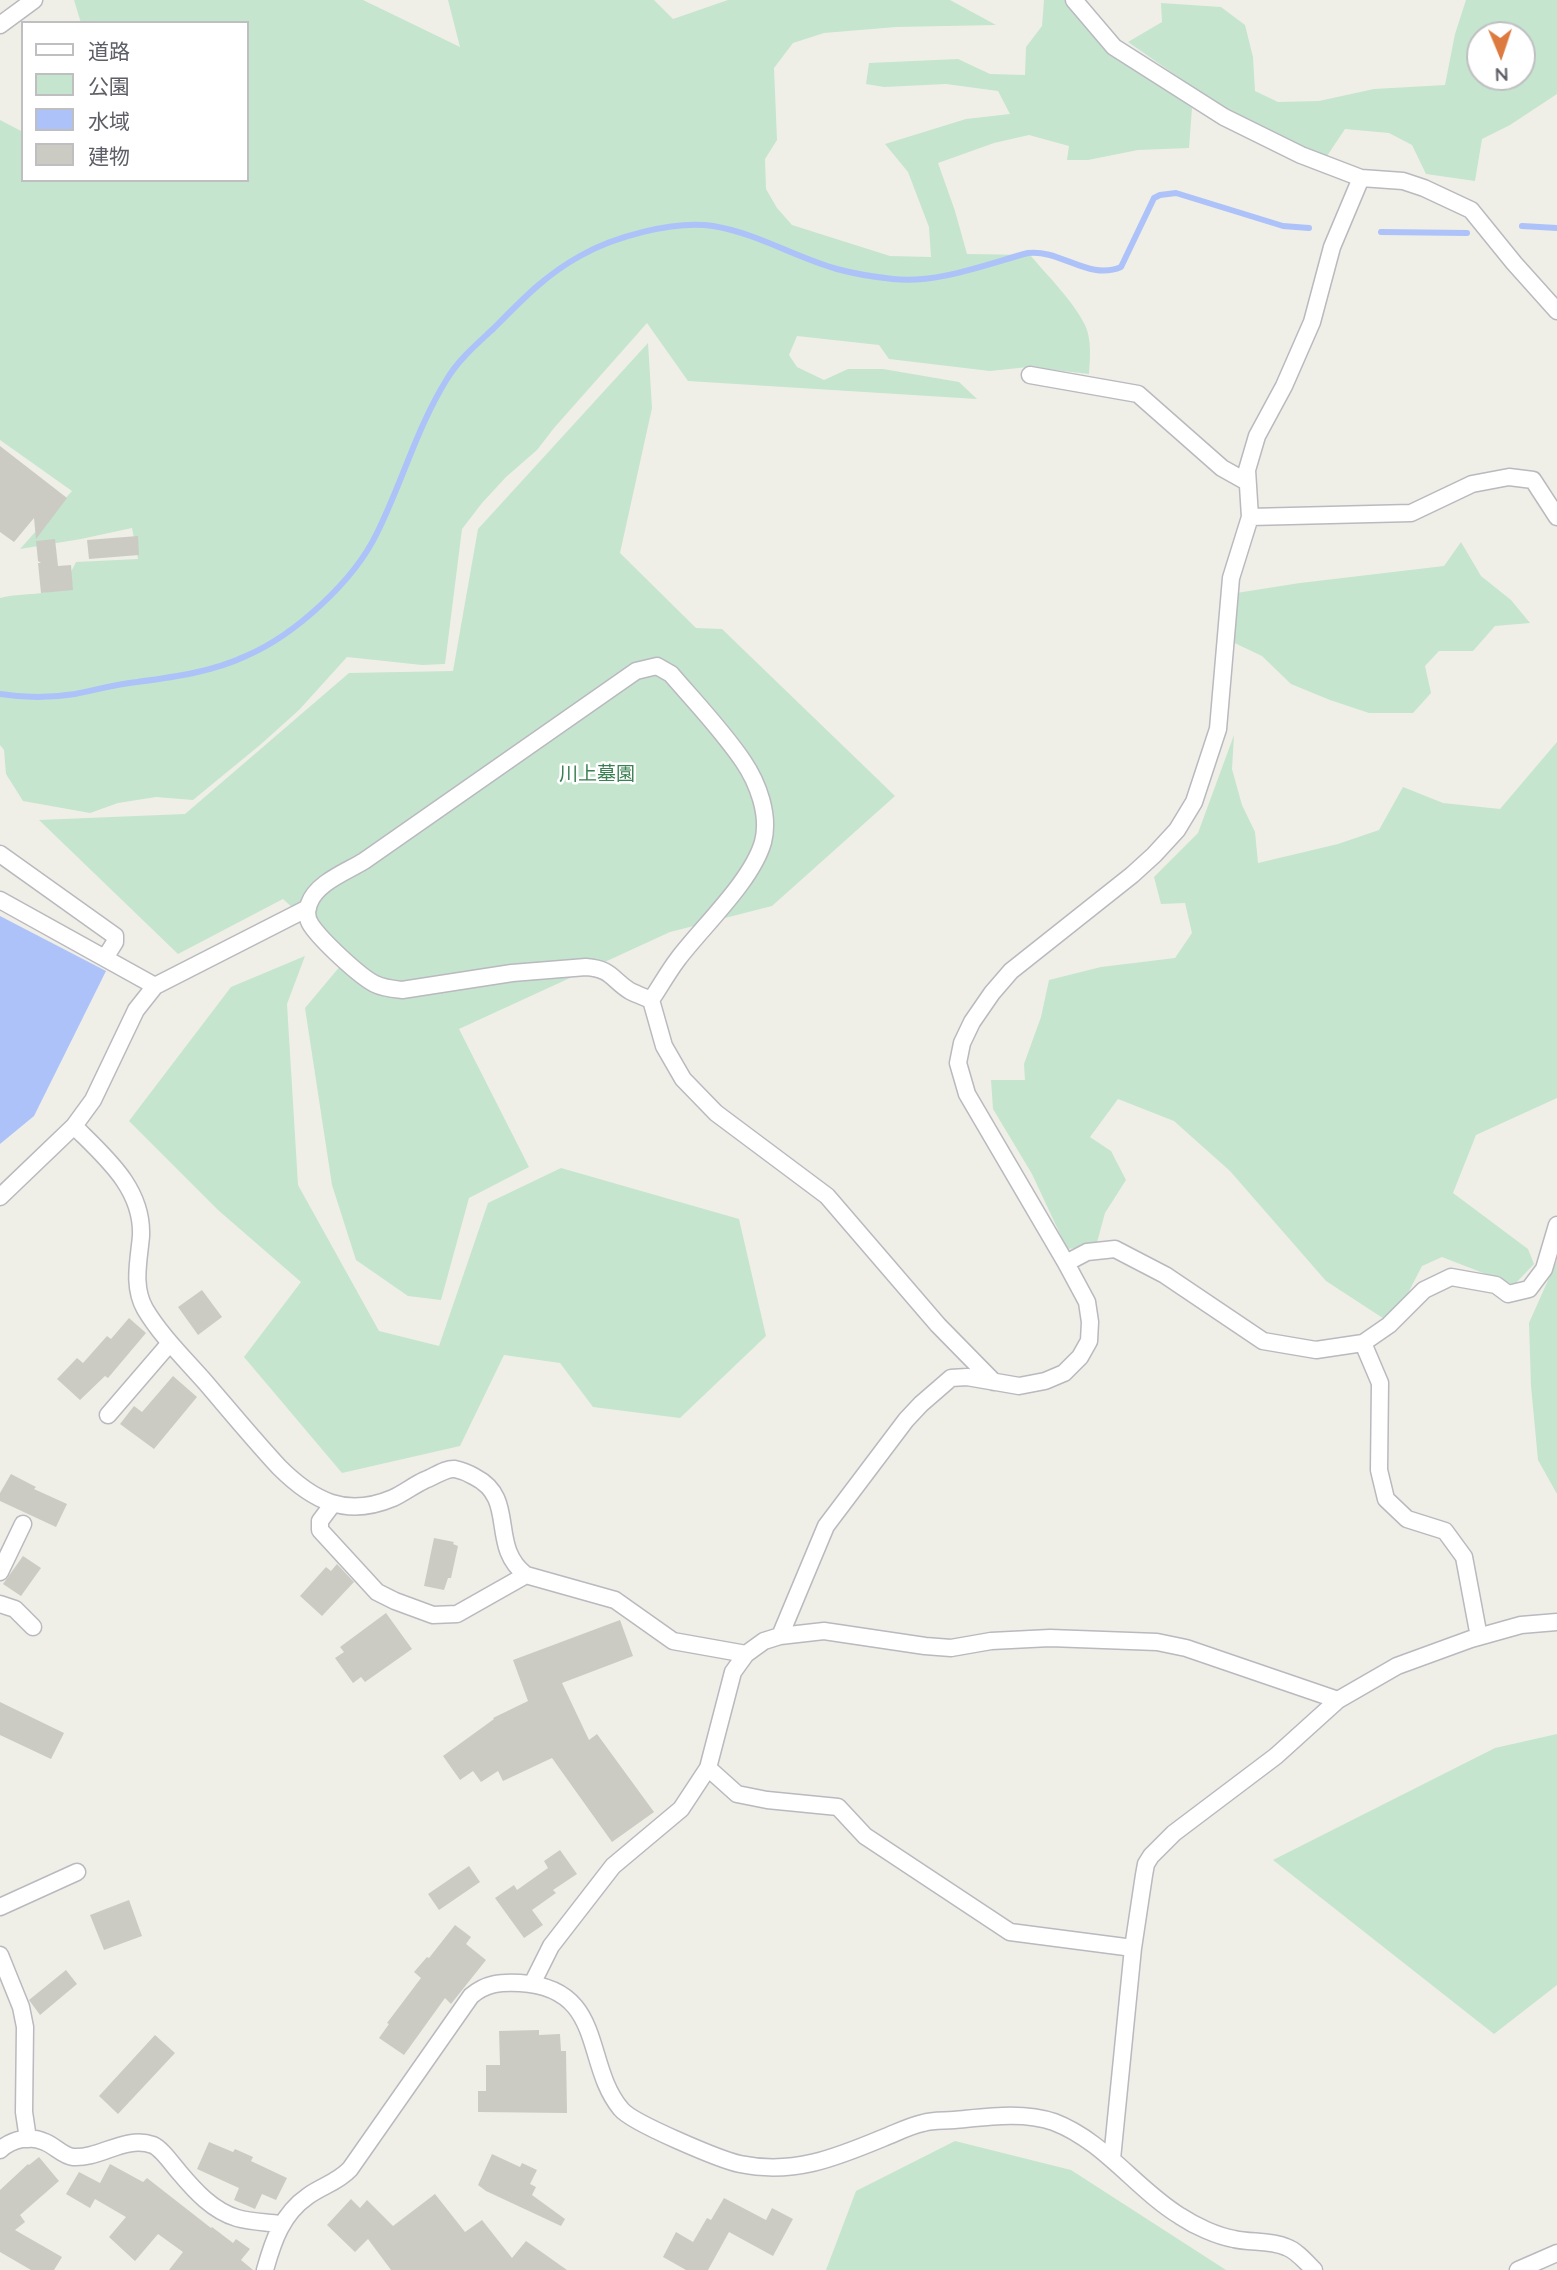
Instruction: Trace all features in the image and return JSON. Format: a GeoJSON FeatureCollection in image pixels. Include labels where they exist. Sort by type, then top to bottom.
{"type":"FeatureCollection","features":[{"type":"Feature","properties":{"kind":"street"},"geometry":{"type":"LineString","coordinates":[[0,26],[34,0]]}},
{"type":"Feature","properties":{"kind":"street"},"geometry":{"type":"LineString","coordinates":[[1074,0],[1114,47],[1224,117],[1301,155],[1361,178],[1403,181],[1471,209],[1557,311]]}},
{"type":"Feature","properties":{"kind":"street"},"geometry":{"type":"LineString","coordinates":[[780,1636],[827,1526],[906,1420],[951,1378],[967,1377],[1019,1386],[1045,1381],[1064,1373],[1080,1357],[1089,1341],[1087,1302],[967,1094],[958,1063],[962,1043],[982,1005],[1011,971],[1132,875],[1177,830],[1186,816],[1201,783],[1218,729],[1231,578],[1250,517],[1247,470],[1257,436],[1284,386],[1312,322],[1332,247],[1361,178]]}},
{"type":"Feature","properties":{"kind":"street"},"geometry":{"type":"LineString","coordinates":[[1030,375],[1138,394],[1222,468],[1247,482]]}},
{"type":"Feature","properties":{"kind":"street"},"geometry":{"type":"LineString","coordinates":[[1250,517],[1411,513],[1472,484],[1509,477],[1533,480],[1557,517]]}},
{"type":"Feature","properties":{"kind":"street"},"geometry":{"type":"LineString","coordinates":[[651,1000],[629,990],[609,973],[586,967],[512,973],[402,990],[388,988],[364,976],[329,944],[310,924],[307,917],[308,908],[314,893],[327,882],[364,862],[636,671],[657,666],[671,674],[743,761],[761,800],[765,832],[759,854],[735,891],[677,960],[651,1000],[664,1045],[689,1086],[716,1112],[827,1196],[939,1325],[994,1382]]}},
{"type":"Feature","properties":{"kind":"street"},"geometry":{"type":"LineString","coordinates":[[0,854],[115,936],[105,958]]}},
{"type":"Feature","properties":{"kind":"street"},"geometry":{"type":"LineString","coordinates":[[0,900],[155,986]]}},
{"type":"Feature","properties":{"kind":"street"},"geometry":{"type":"LineString","coordinates":[[0,1197],[75,1126],[93,1100],[135,1010],[155,986],[308,908]]}},
{"type":"Feature","properties":{"kind":"street"},"geometry":{"type":"LineString","coordinates":[[75,1126],[116,1168],[133,1192],[141,1234],[137,1259],[138,1286],[144,1307],[170,1343],[280,1467],[305,1490],[332,1505],[373,1505],[395,1497],[420,1482],[455,1469],[476,1477],[490,1488],[499,1502],[507,1551],[515,1566],[526,1575],[615,1600],[673,1641],[746,1654]]}},
{"type":"Feature","properties":{"kind":"street"},"geometry":{"type":"LineString","coordinates":[[1066,1263],[1087,1252],[1115,1249],[1165,1275],[1264,1340],[1316,1350],[1363,1343],[1389,1325],[1424,1290],[1451,1277],[1496,1285],[1508,1294],[1529,1289],[1544,1269],[1557,1225]]}},
{"type":"Feature","properties":{"kind":"street"},"geometry":{"type":"LineString","coordinates":[[108,1415],[170,1343]]}},
{"type":"Feature","properties":{"kind":"street"},"geometry":{"type":"LineString","coordinates":[[1363,1343],[1380,1383],[1379,1471],[1386,1499],[1407,1519],[1445,1531],[1464,1558],[1479,1637]]}},
{"type":"Feature","properties":{"kind":"street"},"geometry":{"type":"LineString","coordinates":[[332,1505],[320,1521],[320,1530],[377,1592],[433,1615],[457,1614],[526,1575]]}},
{"type":"Feature","properties":{"kind":"street"},"geometry":{"type":"LineString","coordinates":[[0,1572],[23,1524]]}},
{"type":"Feature","properties":{"kind":"street"},"geometry":{"type":"LineString","coordinates":[[0,1604],[15,1609],[33,1628]]}},
{"type":"Feature","properties":{"kind":"street"},"geometry":{"type":"LineString","coordinates":[[1112,2160],[1133,1948],[1146,1864],[1151,1856],[1174,1833],[1276,1756],[1338,1700],[1397,1666],[1521,1625],[1557,1622]]}},
{"type":"Feature","properties":{"kind":"street"},"geometry":{"type":"LineString","coordinates":[[532,1984],[551,1946],[613,1866],[681,1809],[708,1768],[733,1672],[746,1654],[764,1641],[780,1636],[824,1631],[951,1648],[1050,1638],[1157,1642],[1186,1648],[1338,1700]]}},
{"type":"Feature","properties":{"kind":"street"},"geometry":{"type":"LineString","coordinates":[[708,1768],[737,1794],[767,1800],[838,1807],[865,1836],[1010,1932],[1133,1948]]}},
{"type":"Feature","properties":{"kind":"street"},"geometry":{"type":"LineString","coordinates":[[0,1907],[77,1872]]}},
{"type":"Feature","properties":{"kind":"street"},"geometry":{"type":"LineString","coordinates":[[0,1955],[21,2007],[25,2028],[24,2112],[28,2139]]}},
{"type":"Feature","properties":{"kind":"street"},"geometry":{"type":"LineString","coordinates":[[265,2270],[280,2224],[307,2196],[342,2178],[471,1996],[482,1987],[503,1982],[532,1984],[558,1994],[575,2007],[588,2025],[610,2094],[623,2112],[712,2155],[740,2164],[774,2168],[808,2165],[846,2154],[922,2123],[1018,2116],[1043,2119],[1076,2132],[1181,2217],[1233,2239],[1287,2247],[1314,2270]]}},
{"type":"Feature","properties":{"kind":"street"},"geometry":{"type":"LineString","coordinates":[[0,2150],[16,2140],[28,2139],[44,2141],[71,2157],[123,2144],[155,2146],[200,2196],[217,2208],[237,2218],[280,2224]]}},
{"type":"Feature","properties":{"kind":"street"},"geometry":{"type":"LineString","coordinates":[[1518,2270],[1557,2253]]}},
{"type":"Feature","properties":{"kind":"green space"},"geometry":{"type":"Polygon","coordinates":[[[74,0],[363,0],[460,47],[448,0],[654,0],[673,19],[728,0],[950,0],[996,25],[896,27],[824,33],[793,43],[774,68],[777,140],[765,159],[766,189],[777,208],[792,225],[890,256],[931,257],[929,227],[908,172],[885,144],[966,119],[1010,114],[998,91],[946,84],[884,87],[866,84],[869,63],[958,59],[990,74],[1025,75],[1026,47],[1042,26],[1044,0],[1075,0],[1192,108],[1189,148],[1138,150],[1088,160],[1067,160],[1069,146],[1029,135],[994,143],[938,163],[967,254],[1030,255],[1067,298],[1085,325],[1090,343],[1089,374],[1028,367],[990,371],[889,359],[879,345],[797,336],[789,355],[797,367],[824,380],[848,369],[883,369],[959,382],[977,399],[688,381],[647,323],[537,450],[506,477],[462,529],[445,664],[422,665],[347,657],[299,710],[193,800],[156,797],[118,803],[90,813],[23,801],[6,774],[4,750],[0,745],[0,598],[53,589],[69,575],[76,562],[138,559],[132,528],[20,549],[72,491],[0,440],[0,120],[21,131],[21,182],[248,182],[248,21],[80,21],[74,0]]]}},
{"type":"Feature","properties":{"kind":"green space"},"geometry":{"type":"Polygon","coordinates":[[[1466,0],[1557,0],[1557,94],[1510,125],[1482,139],[1475,181],[1426,174],[1412,145],[1389,133],[1345,129],[1325,159],[1253,129],[1128,42],[1162,22],[1161,3],[1221,7],[1245,25],[1253,57],[1255,91],[1278,102],[1319,101],[1374,89],[1445,85],[1455,34],[1466,0]]]}},
{"type":"Feature","properties":{"kind":"green space","name":"川上墓園"},"geometry":{"type":"Polygon","coordinates":[[[648,343],[652,408],[620,553],[696,628],[722,629],[895,796],[772,906],[670,932],[459,1029],[529,1167],[469,1198],[441,1300],[408,1296],[356,1260],[332,1185],[305,1008],[347,958],[283,899],[178,954],[39,820],[185,814],[349,673],[453,671],[478,529],[648,343]]]}},
{"type":"Feature","properties":{"kind":"green space"},"geometry":{"type":"Polygon","coordinates":[[[1461,542],[1481,576],[1511,600],[1530,623],[1495,626],[1473,651],[1439,651],[1425,666],[1431,693],[1413,713],[1369,713],[1330,700],[1291,684],[1262,656],[1224,638],[1230,594],[1444,566],[1461,542]]]}},
{"type":"Feature","properties":{"kind":"green space"},"geometry":{"type":"Polygon","coordinates":[[[1234,735],[1232,769],[1242,805],[1255,832],[1258,863],[1338,844],[1379,830],[1403,787],[1443,803],[1500,809],[1557,742],[1557,1098],[1476,1135],[1453,1193],[1528,1249],[1534,1264],[1514,1285],[1442,1257],[1422,1266],[1392,1324],[1326,1281],[1230,1171],[1174,1121],[1118,1099],[1090,1137],[1111,1151],[1126,1180],[1105,1213],[1096,1246],[1067,1249],[1032,1174],[993,1109],[991,1080],[1025,1080],[1024,1064],[1041,1017],[1049,980],[1101,967],[1175,958],[1192,933],[1185,903],[1161,904],[1154,877],[1198,833],[1234,735]]]}},
{"type":"Feature","properties":{"kind":"green space"},"geometry":{"type":"Polygon","coordinates":[[[305,956],[287,1004],[298,1185],[379,1331],[439,1346],[488,1203],[561,1168],[739,1219],[766,1336],[680,1418],[593,1407],[560,1363],[504,1355],[460,1446],[342,1473],[244,1357],[301,1282],[218,1210],[129,1121],[231,987],[305,956]]]}},
{"type":"Feature","properties":{"kind":"green space"},"geometry":{"type":"Polygon","coordinates":[[[1557,1260],[1557,1494],[1538,1460],[1531,1386],[1529,1323],[1557,1260]]]}},
{"type":"Feature","properties":{"kind":"green space"},"geometry":{"type":"Polygon","coordinates":[[[1557,1734],[1557,1985],[1494,2034],[1273,1860],[1495,1748],[1557,1734]]]}},
{"type":"Feature","properties":{"kind":"green space"},"geometry":{"type":"Polygon","coordinates":[[[955,2141],[1071,2170],[1226,2270],[826,2270],[856,2191],[955,2141]]]}},
{"type":"Feature","properties":{"kind":"water"},"geometry":{"type":"Polygon","coordinates":[[[0,916],[106,971],[34,1116],[0,1144],[0,916]]]}},
{"type":"Feature","properties":{"kind":"building"},"geometry":{"type":"Polygon","coordinates":[[[0,446],[67,498],[36,539],[34,518],[14,542],[0,532],[0,446]]]}},
{"type":"Feature","properties":{"kind":"building"},"geometry":{"type":"Polygon","coordinates":[[[138,536],[139,555],[89,559],[87,540],[138,536]]]}},
{"type":"Feature","properties":{"kind":"building"},"geometry":{"type":"Polygon","coordinates":[[[55,539],[58,566],[71,565],[73,590],[41,593],[38,563],[41,563],[38,561],[36,541],[55,539]]]}},
{"type":"Feature","properties":{"kind":"building"},"geometry":{"type":"Polygon","coordinates":[[[202,1290],[222,1317],[198,1335],[178,1307],[202,1290]]]}},
{"type":"Feature","properties":{"kind":"building"},"geometry":{"type":"Polygon","coordinates":[[[129,1318],[146,1333],[108,1378],[105,1376],[80,1400],[57,1379],[77,1358],[83,1363],[107,1336],[111,1339],[129,1318]]]}},
{"type":"Feature","properties":{"kind":"building"},"geometry":{"type":"Polygon","coordinates":[[[173,1376],[197,1397],[154,1449],[120,1424],[134,1406],[142,1412],[173,1376]]]}},
{"type":"Feature","properties":{"kind":"building"},"geometry":{"type":"Polygon","coordinates":[[[11,1474],[36,1487],[34,1489],[67,1504],[56,1527],[0,1501],[0,1493],[11,1474]]]}},
{"type":"Feature","properties":{"kind":"building"},"geometry":{"type":"Polygon","coordinates":[[[434,1538],[454,1542],[453,1544],[458,1546],[451,1578],[448,1578],[444,1590],[424,1586],[434,1538]]]}},
{"type":"Feature","properties":{"kind":"building"},"geometry":{"type":"Polygon","coordinates":[[[23,1556],[41,1568],[21,1596],[3,1584],[23,1556]]]}},
{"type":"Feature","properties":{"kind":"building"},"geometry":{"type":"Polygon","coordinates":[[[337,1564],[354,1582],[322,1616],[300,1596],[326,1567],[331,1571],[337,1564]]]}},
{"type":"Feature","properties":{"kind":"building"},"geometry":{"type":"Polygon","coordinates":[[[386,1613],[412,1649],[365,1682],[361,1677],[353,1683],[335,1658],[344,1652],[340,1647],[386,1613]]]}},
{"type":"Feature","properties":{"kind":"building"},"geometry":{"type":"Polygon","coordinates":[[[620,1620],[633,1656],[562,1683],[589,1740],[597,1734],[654,1812],[612,1842],[552,1758],[503,1781],[498,1771],[481,1782],[473,1771],[460,1780],[443,1756],[493,1718],[528,1701],[513,1660],[620,1620]]]}},
{"type":"Feature","properties":{"kind":"building"},"geometry":{"type":"Polygon","coordinates":[[[0,1702],[64,1733],[51,1759],[0,1735],[0,1702]]]}},
{"type":"Feature","properties":{"kind":"building"},"geometry":{"type":"Polygon","coordinates":[[[560,1850],[577,1874],[553,1890],[556,1893],[532,1910],[543,1925],[524,1938],[495,1898],[514,1885],[517,1890],[548,1868],[544,1861],[560,1850]]]}},
{"type":"Feature","properties":{"kind":"building"},"geometry":{"type":"Polygon","coordinates":[[[469,1866],[480,1882],[439,1910],[428,1894],[469,1866]]]}},
{"type":"Feature","properties":{"kind":"building"},"geometry":{"type":"Polygon","coordinates":[[[129,1900],[142,1936],[104,1950],[90,1915],[129,1900]]]}},
{"type":"Feature","properties":{"kind":"building"},"geometry":{"type":"Polygon","coordinates":[[[455,1925],[471,1937],[466,1944],[486,1960],[451,2004],[445,1998],[404,2055],[379,2038],[421,1978],[414,1972],[429,1958],[455,1925]]]}},
{"type":"Feature","properties":{"kind":"building"},"geometry":{"type":"Polygon","coordinates":[[[66,1970],[77,1984],[40,2015],[29,2000],[66,1970]]]}},
{"type":"Feature","properties":{"kind":"building"},"geometry":{"type":"Polygon","coordinates":[[[539,2030],[539,2035],[560,2034],[561,2051],[566,2051],[567,2113],[478,2112],[478,2091],[486,2091],[486,2065],[500,2065],[499,2031],[539,2030]]]}},
{"type":"Feature","properties":{"kind":"building"},"geometry":{"type":"Polygon","coordinates":[[[155,2035],[175,2053],[118,2114],[99,2096],[155,2035]]]}},
{"type":"Feature","properties":{"kind":"building"},"geometry":{"type":"Polygon","coordinates":[[[209,2142],[253,2157],[251,2161],[287,2178],[276,2200],[262,2194],[255,2209],[234,2200],[239,2188],[197,2169],[209,2142]]]}},
{"type":"Feature","properties":{"kind":"building"},"geometry":{"type":"Polygon","coordinates":[[[492,2154],[520,2167],[522,2163],[537,2170],[530,2184],[536,2187],[532,2195],[565,2219],[561,2226],[478,2185],[492,2154]]]}},
{"type":"Feature","properties":{"kind":"building"},"geometry":{"type":"Polygon","coordinates":[[[39,2157],[59,2181],[20,2215],[25,2222],[15,2230],[62,2257],[54,2270],[31,2270],[0,2252],[0,2190],[39,2157]]]}},
{"type":"Feature","properties":{"kind":"building"},"geometry":{"type":"Polygon","coordinates":[[[110,2164],[143,2182],[147,2178],[211,2228],[233,2243],[236,2239],[250,2249],[241,2260],[253,2270],[169,2270],[183,2252],[158,2234],[135,2261],[109,2237],[126,2217],[95,2199],[90,2208],[66,2194],[79,2172],[100,2183],[110,2164]]]}},
{"type":"Feature","properties":{"kind":"building"},"geometry":{"type":"Polygon","coordinates":[[[435,2194],[465,2232],[482,2220],[512,2258],[526,2241],[567,2270],[391,2270],[368,2239],[355,2252],[327,2225],[351,2199],[360,2208],[367,2200],[393,2226],[435,2194]]]}},
{"type":"Feature","properties":{"kind":"building"},"geometry":{"type":"Polygon","coordinates":[[[724,2198],[766,2220],[772,2208],[793,2219],[773,2256],[729,2232],[708,2270],[686,2270],[663,2257],[676,2232],[693,2242],[707,2218],[711,2220],[724,2198]]]}},
{"type":"Feature","properties":{"kind":"waterway"},"geometry":{"type":"LineString","coordinates":[[0,694],[28,697],[66,695],[193,673],[233,662],[265,647],[303,621],[354,570],[367,551],[386,514],[436,397],[457,365],[544,280],[580,256],[609,242],[680,225],[713,226],[745,234],[837,269],[909,280],[944,276],[1028,253],[1052,255],[1097,270],[1121,267],[1154,198],[1160,195],[1176,193],[1283,226],[1309,228]]}},
{"type":"Feature","properties":{"kind":"waterway"},"geometry":{"type":"LineString","coordinates":[[1522,226],[1557,228]]}},
{"type":"Feature","properties":{"kind":"waterway"},"geometry":{"type":"LineString","coordinates":[[1381,232],[1467,233]]}}]}
